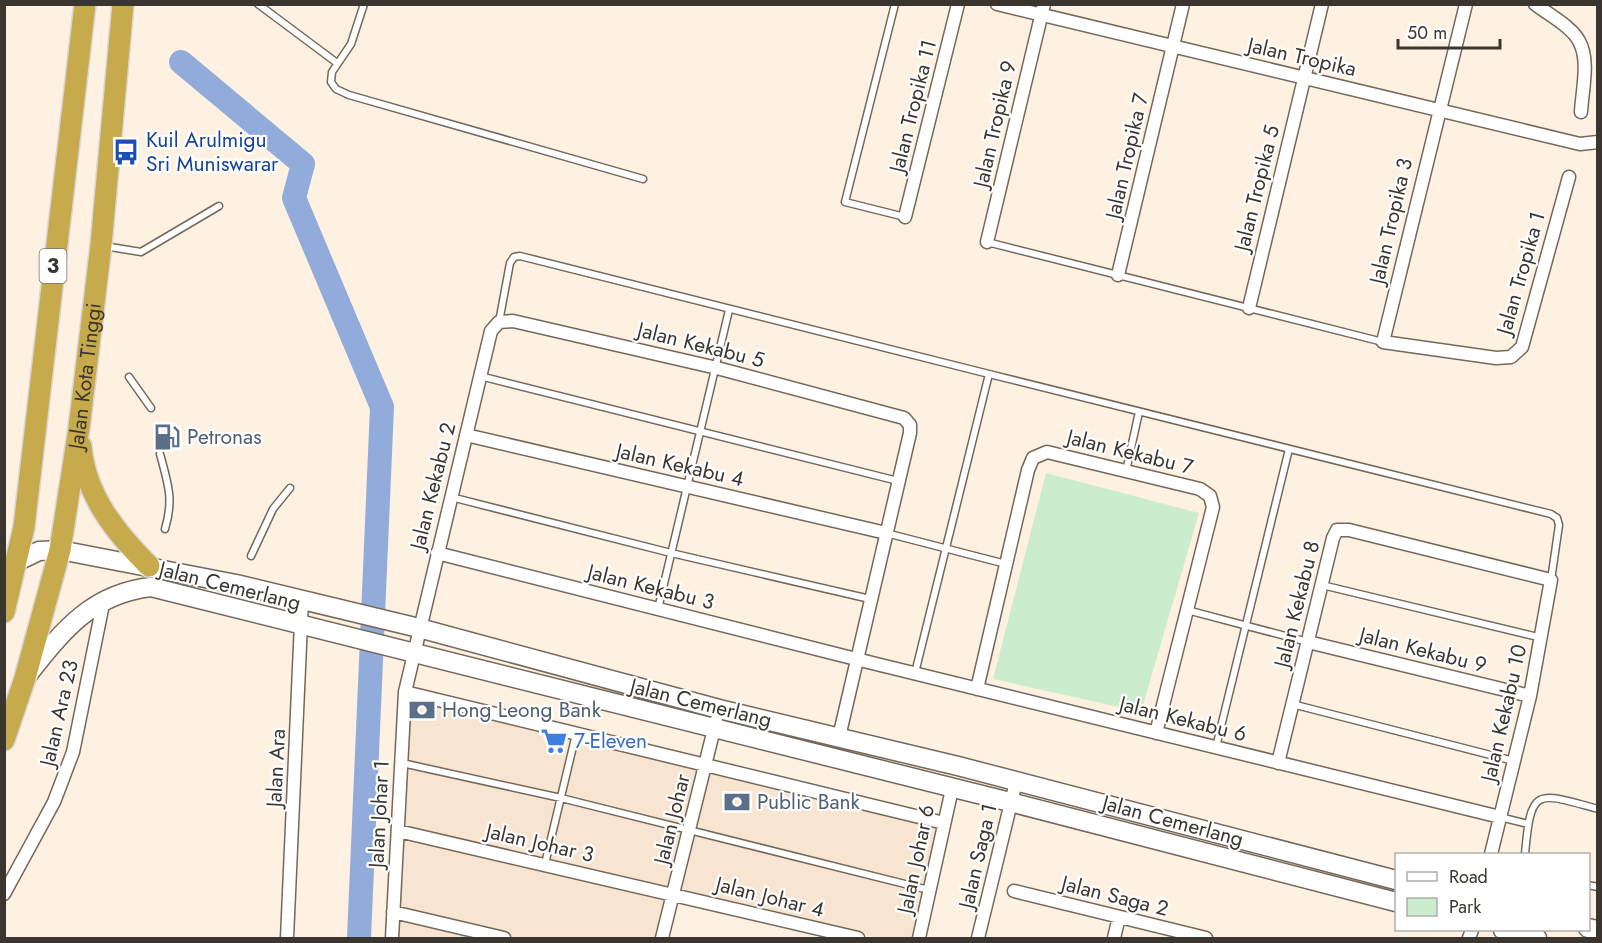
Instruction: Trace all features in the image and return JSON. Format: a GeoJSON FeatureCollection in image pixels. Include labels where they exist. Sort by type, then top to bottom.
{"type":"FeatureCollection","features":[{"type":"Feature","properties":{"kind":"highway","name":"Jalan Kota Tinggi"},"geometry":{"type":"LineString","coordinates":[[4,612],[24,527],[85,4]]}},
{"type":"Feature","properties":{"kind":"highway","name":"Jalan Kota Tinggi"},"geometry":{"type":"LineString","coordinates":[[4,740],[25,678],[60,550],[79,428],[101,245],[123,4]]}},
{"type":"Feature","properties":{"kind":"highway"},"geometry":{"type":"LineString","coordinates":[[79,428],[82,461],[96,500],[116,533],[148,566]]}},
{"type":"Feature","properties":{"kind":"main road","name":"Jalan Cemerlang"},"geometry":{"type":"LineString","coordinates":[[16,562],[39,552],[60,550],[148,566],[310,602],[412,626],[719,709],[839,737],[1395,880]]}},
{"type":"Feature","properties":{"kind":"main road","name":"Jalan Cemerlang"},"geometry":{"type":"LineString","coordinates":[[25,678],[76,620],[104,599],[128,590],[151,587],[407,650],[714,730],[1010,802],[1395,902]]}},
{"type":"Feature","properties":{"kind":"main road"},"geometry":{"type":"LineString","coordinates":[[1507,931],[1538,939]]}},
{"type":"Feature","properties":{"kind":"street","name":"Jalan Tropika 11"},"geometry":{"type":"LineString","coordinates":[[905,217],[958,4]]}},
{"type":"Feature","properties":{"kind":"street","name":"Jalan Tropika"},"geometry":{"type":"LineString","coordinates":[[997,4],[1043,10],[1173,47],[1580,144],[1598,142]]}},
{"type":"Feature","properties":{"kind":"street","name":"Jalan Tropika 7"},"geometry":{"type":"LineString","coordinates":[[1118,275],[1183,4]]}},
{"type":"Feature","properties":{"kind":"street","name":"Jalan Tropika 5"},"geometry":{"type":"LineString","coordinates":[[1249,308],[1322,4]]}},
{"type":"Feature","properties":{"kind":"street","name":"Jalan Tropika 3"},"geometry":{"type":"LineString","coordinates":[[1383,342],[1438,110],[1466,4]]}},
{"type":"Feature","properties":{"kind":"street"},"geometry":{"type":"LineString","coordinates":[[1535,4],[1580,42],[1584,60],[1581,112]]}},
{"type":"Feature","properties":{"kind":"street","name":"Jalan Tropika 9"},"geometry":{"type":"LineString","coordinates":[[987,242],[1043,10]]}},
{"type":"Feature","properties":{"kind":"street","name":"Jalan Tropika 1"},"geometry":{"type":"LineString","coordinates":[[1383,342],[1496,358],[1511,357],[1522,347],[1569,177]]}},
{"type":"Feature","properties":{"kind":"street","name":"Jalan Kekabu 5"},"geometry":{"type":"LineString","coordinates":[[495,326],[513,321],[717,368],[904,418],[910,425],[910,433],[900,482]]}},
{"type":"Feature","properties":{"kind":"street","name":"Jalan Kekabu 2"},"geometry":{"type":"LineString","coordinates":[[407,650],[412,626],[437,553],[480,376],[495,326]]}},
{"type":"Feature","properties":{"kind":"street","name":"Jalan Kekabu 4"},"geometry":{"type":"LineString","coordinates":[[466,435],[886,533]]}},
{"type":"Feature","properties":{"kind":"street","name":"Jalan Kekabu 7"},"geometry":{"type":"LineString","coordinates":[[977,689],[1028,470],[1033,458],[1047,452],[1200,489],[1210,496],[1213,507],[1156,733]]}},
{"type":"Feature","properties":{"kind":"street"},"geometry":{"type":"LineString","coordinates":[[839,737],[870,599],[900,482]]}},
{"type":"Feature","properties":{"kind":"street","name":"Jalan Kekabu 8"},"geometry":{"type":"LineString","coordinates":[[1278,763],[1321,585],[1337,530],[1349,530],[1551,580]]}},
{"type":"Feature","properties":{"kind":"street","name":"Jalan Kekabu 3"},"geometry":{"type":"LineString","coordinates":[[437,553],[856,660]]}},
{"type":"Feature","properties":{"kind":"street","name":"Jalan Kekabu 10"},"geometry":{"type":"LineString","coordinates":[[1491,853],[1530,696],[1551,580]]}},
{"type":"Feature","properties":{"kind":"street","name":"Jalan Ara 23"},"geometry":{"type":"LineString","coordinates":[[4,894],[54,802],[74,752],[104,599]]}},
{"type":"Feature","properties":{"kind":"street","name":"Jalan Ara"},"geometry":{"type":"LineString","coordinates":[[287,939],[310,602]]}},
{"type":"Feature","properties":{"kind":"street","name":"Jalan Kekabu 9"},"geometry":{"type":"LineString","coordinates":[[1308,642],[1530,696]]}},
{"type":"Feature","properties":{"kind":"street","name":"Jalan Johar 1"},"geometry":{"type":"LineString","coordinates":[[392,939],[407,650]]}},
{"type":"Feature","properties":{"kind":"street","name":"Jalan Kekabu 6"},"geometry":{"type":"LineString","coordinates":[[856,660],[1500,817]]}},
{"type":"Feature","properties":{"kind":"street"},"geometry":{"type":"LineString","coordinates":[[405,692],[944,823]]}},
{"type":"Feature","properties":{"kind":"street","name":"Jalan Johar"},"geometry":{"type":"LineString","coordinates":[[662,939],[719,709]]}},
{"type":"Feature","properties":{"kind":"street","name":"Jalan Saga 1"},"geometry":{"type":"LineString","coordinates":[[978,939],[1016,782]]}},
{"type":"Feature","properties":{"kind":"street","name":"Jalan Johar 6"},"geometry":{"type":"LineString","coordinates":[[919,939],[952,789]]}},
{"type":"Feature","properties":{"kind":"street","name":"Jalan Johar 3"},"geometry":{"type":"LineString","coordinates":[[398,831],[674,894]]}},
{"type":"Feature","properties":{"kind":"street","name":"Jalan Saga 2"},"geometry":{"type":"LineString","coordinates":[[1014,891],[1206,939]]}},
{"type":"Feature","properties":{"kind":"street","name":"Jalan Johar 4"},"geometry":{"type":"LineString","coordinates":[[674,894],[858,939]]}},
{"type":"Feature","properties":{"kind":"street"},"geometry":{"type":"LineString","coordinates":[[393,912],[504,939]]}},
{"type":"Feature","properties":{"kind":"street"},"geometry":{"type":"LineString","coordinates":[[1114,939],[1119,917]]}},
{"type":"Feature","properties":{"kind":"lane"},"geometry":{"type":"LineString","coordinates":[[258,4],[337,63]]}},
{"type":"Feature","properties":{"kind":"lane"},"geometry":{"type":"LineString","coordinates":[[364,4],[351,44],[332,72],[331,82],[336,89],[349,96],[643,179]]}},
{"type":"Feature","properties":{"kind":"lane"},"geometry":{"type":"LineString","coordinates":[[895,4],[845,202],[905,217]]}},
{"type":"Feature","properties":{"kind":"lane"},"geometry":{"type":"LineString","coordinates":[[101,245],[141,252],[219,206]]}},
{"type":"Feature","properties":{"kind":"lane"},"geometry":{"type":"LineString","coordinates":[[987,242],[1383,342]]}},
{"type":"Feature","properties":{"kind":"lane"},"geometry":{"type":"LineString","coordinates":[[495,326],[510,263],[514,257],[520,256],[1551,514],[1557,518],[1559,525],[1551,580]]}},
{"type":"Feature","properties":{"kind":"lane"},"geometry":{"type":"LineString","coordinates":[[658,609],[729,310]]}},
{"type":"Feature","properties":{"kind":"lane"},"geometry":{"type":"LineString","coordinates":[[915,674],[989,374]]}},
{"type":"Feature","properties":{"kind":"lane"},"geometry":{"type":"LineString","coordinates":[[480,376],[702,430],[900,482]]}},
{"type":"Feature","properties":{"kind":"lane"},"geometry":{"type":"LineString","coordinates":[[129,377],[151,408]]}},
{"type":"Feature","properties":{"kind":"lane"},"geometry":{"type":"LineString","coordinates":[[1126,471],[1139,412]]}},
{"type":"Feature","properties":{"kind":"lane"},"geometry":{"type":"LineString","coordinates":[[1216,747],[1289,449]]}},
{"type":"Feature","properties":{"kind":"lane"},"geometry":{"type":"LineString","coordinates":[[159,454],[171,494],[170,512],[165,530]]}},
{"type":"Feature","properties":{"kind":"lane"},"geometry":{"type":"LineString","coordinates":[[251,556],[273,509],[290,488]]}},
{"type":"Feature","properties":{"kind":"lane"},"geometry":{"type":"LineString","coordinates":[[451,497],[671,554],[870,599]]}},
{"type":"Feature","properties":{"kind":"lane"},"geometry":{"type":"LineString","coordinates":[[886,533],[1006,564]]}},
{"type":"Feature","properties":{"kind":"lane"},"geometry":{"type":"LineString","coordinates":[[1321,585],[1542,638]]}},
{"type":"Feature","properties":{"kind":"lane"},"geometry":{"type":"LineString","coordinates":[[1187,610],[1308,642]]}},
{"type":"Feature","properties":{"kind":"lane"},"geometry":{"type":"LineString","coordinates":[[1293,704],[1514,761]]}},
{"type":"Feature","properties":{"kind":"lane"},"geometry":{"type":"LineString","coordinates":[[545,864],[577,734]]}},
{"type":"Feature","properties":{"kind":"lane"},"geometry":{"type":"LineString","coordinates":[[401,763],[561,798],[929,890]]}},
{"type":"Feature","properties":{"kind":"lane"},"geometry":{"type":"LineString","coordinates":[[1525,853],[1530,809],[1537,800],[1549,796],[1598,809]]}},
{"type":"Feature","properties":{"kind":"lane"},"geometry":{"type":"LineString","coordinates":[[1500,817],[1528,824]]}},
{"type":"Feature","properties":{"kind":"shaded area"},"geometry":{"type":"Polygon","coordinates":[[[409,698],[938,826],[914,938],[879,938],[670,888],[657,938],[397,938],[409,698]]]}},
{"type":"Feature","properties":{"kind":"green space"},"geometry":{"type":"Polygon","coordinates":[[[1046,473],[1199,513],[1141,712],[993,679],[1046,473]]]}},
{"type":"Feature","properties":{"kind":"waterway"},"geometry":{"type":"LineString","coordinates":[[181,62],[303,164],[294,198],[382,407],[359,938]]}},
{"type":"Feature","properties":{"kind":"place","name":"Kuil Arulmigu Sri Muniswarar"},"geometry":{"type":"Point","coordinates":[126,152]}},
{"type":"Feature","properties":{"kind":"place","name":"Petronas"},"geometry":{"type":"Point","coordinates":[167,437]}},
{"type":"Feature","properties":{"kind":"place","name":"Hong Leong Bank"},"geometry":{"type":"Point","coordinates":[422,710]}},
{"type":"Feature","properties":{"kind":"place","name":"7-Eleven"},"geometry":{"type":"Point","coordinates":[554,741]}},
{"type":"Feature","properties":{"kind":"place","name":"Public Bank"},"geometry":{"type":"Point","coordinates":[737,802]}}]}
